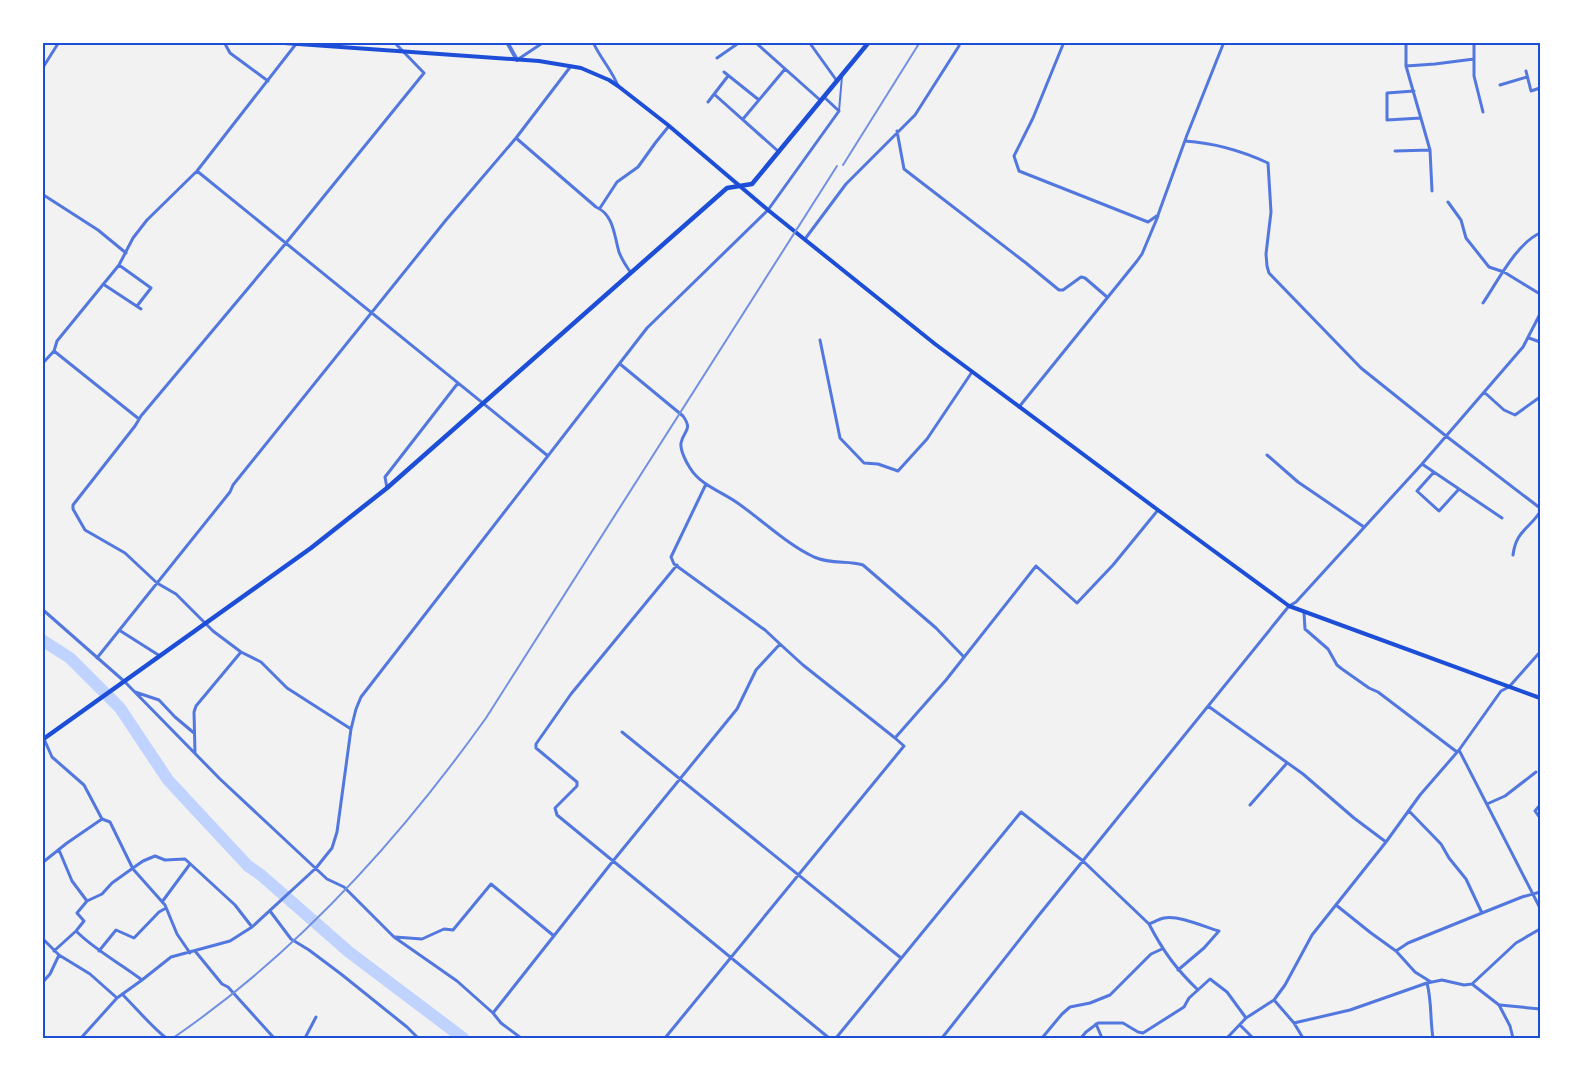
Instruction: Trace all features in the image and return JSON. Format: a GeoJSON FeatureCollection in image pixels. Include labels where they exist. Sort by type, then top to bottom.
{"type":"FeatureCollection","features":[{"type":"Feature","properties":{"kind":"main road"},"geometry":{"type":"LineString","coordinates":[[270,42],[518,60],[571,66],[609,80],[670,126],[768,210],[927,338],[1289,606],[1540,698]]}},
{"type":"Feature","properties":{"kind":"main road"},"geometry":{"type":"LineString","coordinates":[[43,740],[318,544],[387,488],[727,188],[752,184],[869,42]]}},
{"type":"Feature","properties":{"kind":"street"},"geometry":{"type":"LineString","coordinates":[[42,69],[59,42]]}},
{"type":"Feature","properties":{"kind":"street"},"geometry":{"type":"LineString","coordinates":[[224,42],[230,53],[268,82]]}},
{"type":"Feature","properties":{"kind":"street"},"geometry":{"type":"LineString","coordinates":[[351,729],[287,688],[261,662],[241,652],[205,624],[176,594],[157,583],[125,553],[85,530],[73,509],[73,505],[139,420],[424,73],[394,42]]}},
{"type":"Feature","properties":{"kind":"street"},"geometry":{"type":"LineString","coordinates":[[507,42],[518,60],[544,42]]}},
{"type":"Feature","properties":{"kind":"street"},"geometry":{"type":"LineString","coordinates":[[593,42],[618,86]]}},
{"type":"Feature","properties":{"kind":"street"},"geometry":{"type":"LineString","coordinates":[[717,58],[740,42]]}},
{"type":"Feature","properties":{"kind":"street"},"geometry":{"type":"LineString","coordinates":[[755,42],[785,69],[839,111]]}},
{"type":"Feature","properties":{"kind":"street"},"geometry":{"type":"LineString","coordinates":[[809,42],[837,81]]}},
{"type":"Feature","properties":{"kind":"street"},"geometry":{"type":"LineString","coordinates":[[805,239],[846,184],[915,115],[959,46],[959,42]]}},
{"type":"Feature","properties":{"kind":"street"},"geometry":{"type":"LineString","coordinates":[[1064,42],[1033,118],[1014,156],[1019,171],[1148,222],[1158,215]]}},
{"type":"Feature","properties":{"kind":"street"},"geometry":{"type":"LineString","coordinates":[[1019,407],[1142,254],[1224,42]]}},
{"type":"Feature","properties":{"kind":"street"},"geometry":{"type":"LineString","coordinates":[[1406,42],[1406,66],[1430,150],[1432,191]]}},
{"type":"Feature","properties":{"kind":"street"},"geometry":{"type":"LineString","coordinates":[[1474,42],[1474,76],[1483,112]]}},
{"type":"Feature","properties":{"kind":"street"},"geometry":{"type":"LineString","coordinates":[[42,364],[54,351],[57,342],[119,265],[133,238],[147,220],[197,171],[296,44]]}},
{"type":"Feature","properties":{"kind":"street"},"geometry":{"type":"LineString","coordinates":[[1406,66],[1474,59]]}},
{"type":"Feature","properties":{"kind":"street"},"geometry":{"type":"LineString","coordinates":[[97,658],[230,492],[232,485],[446,220],[516,138],[571,66]]}},
{"type":"Feature","properties":{"kind":"street"},"geometry":{"type":"LineString","coordinates":[[743,120],[785,69]]}},
{"type":"Feature","properties":{"kind":"street"},"geometry":{"type":"LineString","coordinates":[[1526,71],[1531,90],[1540,88]]}},
{"type":"Feature","properties":{"kind":"street"},"geometry":{"type":"LineString","coordinates":[[724,72],[759,100]]}},
{"type":"Feature","properties":{"kind":"street"},"geometry":{"type":"LineString","coordinates":[[81,1038],[117,998],[171,957],[230,941],[252,928],[315,869],[332,848],[337,832],[351,729],[361,697],[647,328],[768,210],[839,111],[842,74]]}},
{"type":"Feature","properties":{"kind":"street"},"geometry":{"type":"LineString","coordinates":[[708,102],[728,76]]}},
{"type":"Feature","properties":{"kind":"street"},"geometry":{"type":"LineString","coordinates":[[1500,84],[1527,77]]}},
{"type":"Feature","properties":{"kind":"street"},"geometry":{"type":"LineString","coordinates":[[1414,91],[1387,93],[1387,120],[1421,118]]}},
{"type":"Feature","properties":{"kind":"street"},"geometry":{"type":"LineString","coordinates":[[714,94],[778,152]]}},
{"type":"Feature","properties":{"kind":"street"},"geometry":{"type":"LineString","coordinates":[[600,208],[617,182],[638,167],[670,126]]}},
{"type":"Feature","properties":{"kind":"street"},"geometry":{"type":"LineString","coordinates":[[897,131],[904,169],[1058,290],[1063,290],[1081,277],[1085,278],[1108,298]]}},
{"type":"Feature","properties":{"kind":"street"},"geometry":{"type":"LineString","coordinates":[[516,138],[610,217],[620,254],[631,273]]}},
{"type":"Feature","properties":{"kind":"street"},"geometry":{"type":"LineString","coordinates":[[1185,141],[1212,143],[1268,163],[1271,212],[1266,254],[1270,273],[1361,368],[1540,508]]}},
{"type":"Feature","properties":{"kind":"street"},"geometry":{"type":"LineString","coordinates":[[1394,151],[1430,150]]}},
{"type":"Feature","properties":{"kind":"street"},"geometry":{"type":"LineString","coordinates":[[197,171],[548,456]]}},
{"type":"Feature","properties":{"kind":"street"},"geometry":{"type":"LineString","coordinates":[[42,194],[98,230],[126,252]]}},
{"type":"Feature","properties":{"kind":"street"},"geometry":{"type":"LineString","coordinates":[[1448,202],[1461,220],[1466,238],[1489,267],[1504,272],[1540,294]]}},
{"type":"Feature","properties":{"kind":"street"},"geometry":{"type":"LineString","coordinates":[[1483,303],[1520,250],[1534,236],[1540,233]]}},
{"type":"Feature","properties":{"kind":"street"},"geometry":{"type":"LineString","coordinates":[[119,265],[151,288],[136,306]]}},
{"type":"Feature","properties":{"kind":"street"},"geometry":{"type":"LineString","coordinates":[[103,284],[141,309]]}},
{"type":"Feature","properties":{"kind":"street"},"geometry":{"type":"LineString","coordinates":[[942,1038],[1289,606],[1296,602],[1422,464],[1484,392],[1529,338],[1540,314]]}},
{"type":"Feature","properties":{"kind":"street"},"geometry":{"type":"LineString","coordinates":[[1529,338],[1540,342]]}},
{"type":"Feature","properties":{"kind":"street"},"geometry":{"type":"LineString","coordinates":[[820,340],[840,438],[864,462],[898,470],[927,439],[972,372]]}},
{"type":"Feature","properties":{"kind":"street"},"geometry":{"type":"LineString","coordinates":[[54,351],[139,420]]}},
{"type":"Feature","properties":{"kind":"street"},"geometry":{"type":"LineString","coordinates":[[620,364],[687,421],[689,428],[681,444],[682,451],[690,468],[699,480],[738,503],[777,533],[813,556],[828,562],[863,565],[936,628],[964,656]]}},
{"type":"Feature","properties":{"kind":"street"},"geometry":{"type":"LineString","coordinates":[[387,488],[385,477],[458,383]]}},
{"type":"Feature","properties":{"kind":"street"},"geometry":{"type":"LineString","coordinates":[[1484,392],[1504,410],[1515,415],[1540,398]]}},
{"type":"Feature","properties":{"kind":"street"},"geometry":{"type":"LineString","coordinates":[[1267,455],[1298,482],[1364,527]]}},
{"type":"Feature","properties":{"kind":"street"},"geometry":{"type":"LineString","coordinates":[[1422,464],[1502,518]]}},
{"type":"Feature","properties":{"kind":"street"},"geometry":{"type":"LineString","coordinates":[[1434,472],[1418,491],[1438,510],[1459,489]]}},
{"type":"Feature","properties":{"kind":"street"},"geometry":{"type":"LineString","coordinates":[[665,1038],[904,746],[803,665],[765,630],[676,565],[671,557],[706,484]]}},
{"type":"Feature","properties":{"kind":"street"},"geometry":{"type":"LineString","coordinates":[[895,738],[946,680],[1036,566],[1077,603],[1113,565],[1158,510]]}},
{"type":"Feature","properties":{"kind":"street"},"geometry":{"type":"LineString","coordinates":[[1513,555],[1514,543],[1521,532],[1533,522],[1540,512]]}},
{"type":"Feature","properties":{"kind":"street"},"geometry":{"type":"LineString","coordinates":[[676,565],[571,694],[536,744],[536,748],[577,782],[577,786],[555,808],[557,816],[829,1038]]}},
{"type":"Feature","properties":{"kind":"street"},"geometry":{"type":"LineString","coordinates":[[42,610],[97,658],[122,684],[134,692],[227,786],[315,869],[327,879],[344,887],[394,937],[457,981],[493,1013],[501,1023],[521,1038]]}},
{"type":"Feature","properties":{"kind":"street"},"geometry":{"type":"LineString","coordinates":[[1304,612],[1304,628],[1328,650],[1337,665],[1354,679],[1378,692],[1458,751],[1540,908]]}},
{"type":"Feature","properties":{"kind":"street"},"geometry":{"type":"LineString","coordinates":[[119,630],[160,656]]}},
{"type":"Feature","properties":{"kind":"street"},"geometry":{"type":"LineString","coordinates":[[493,1013],[613,861],[737,709],[756,670],[780,644]]}},
{"type":"Feature","properties":{"kind":"street"},"geometry":{"type":"LineString","coordinates":[[195,753],[194,712],[196,706],[241,652]]}},
{"type":"Feature","properties":{"kind":"street"},"geometry":{"type":"LineString","coordinates":[[1227,1038],[1246,1018],[1274,1000],[1285,985],[1312,935],[1386,842],[1420,795],[1458,751],[1500,691],[1509,687],[1540,652]]}},
{"type":"Feature","properties":{"kind":"street"},"geometry":{"type":"LineString","coordinates":[[134,692],[159,700],[194,733]]}},
{"type":"Feature","properties":{"kind":"street"},"geometry":{"type":"LineString","coordinates":[[1208,706],[1303,774],[1354,818],[1386,842]]}},
{"type":"Feature","properties":{"kind":"street"},"geometry":{"type":"LineString","coordinates":[[622,732],[901,958]]}},
{"type":"Feature","properties":{"kind":"street"},"geometry":{"type":"LineString","coordinates":[[43,740],[52,757],[84,786],[102,820],[110,822],[138,877],[150,887],[162,902],[190,953]]}},
{"type":"Feature","properties":{"kind":"street"},"geometry":{"type":"LineString","coordinates":[[1250,805],[1287,763]]}},
{"type":"Feature","properties":{"kind":"street"},"geometry":{"type":"LineString","coordinates":[[1487,804],[1505,796],[1536,772]]}},
{"type":"Feature","properties":{"kind":"street"},"geometry":{"type":"LineString","coordinates":[[1540,805],[1535,811],[1540,818]]}},
{"type":"Feature","properties":{"kind":"street"},"geometry":{"type":"LineString","coordinates":[[1409,811],[1441,844],[1449,858],[1466,879],[1482,913]]}},
{"type":"Feature","properties":{"kind":"street"},"geometry":{"type":"LineString","coordinates":[[836,1038],[1021,812],[1083,861],[1149,924],[1162,949],[1178,970],[1198,990]]}},
{"type":"Feature","properties":{"kind":"street"},"geometry":{"type":"LineString","coordinates":[[42,863],[102,820]]}},
{"type":"Feature","properties":{"kind":"street"},"geometry":{"type":"LineString","coordinates":[[59,850],[72,881],[87,901]]}},
{"type":"Feature","properties":{"kind":"street"},"geometry":{"type":"LineString","coordinates":[[54,951],[84,921],[77,913],[87,901],[102,894],[112,883],[143,861],[156,856],[166,860],[185,859],[236,905],[252,928]]}},
{"type":"Feature","properties":{"kind":"street"},"geometry":{"type":"LineString","coordinates":[[162,902],[190,864]]}},
{"type":"Feature","properties":{"kind":"street"},"geometry":{"type":"LineString","coordinates":[[394,937],[422,939],[444,929],[452,930],[491,884],[554,936]]}},
{"type":"Feature","properties":{"kind":"street"},"geometry":{"type":"LineString","coordinates":[[1396,951],[1408,943],[1522,897],[1540,892]]}},
{"type":"Feature","properties":{"kind":"street"},"geometry":{"type":"LineString","coordinates":[[1336,905],[1371,934],[1396,951],[1415,972],[1429,983],[1431,998],[1430,1025],[1433,1038]]}},
{"type":"Feature","properties":{"kind":"street"},"geometry":{"type":"LineString","coordinates":[[99,951],[116,930],[134,938],[159,912],[166,908]]}},
{"type":"Feature","properties":{"kind":"street"},"geometry":{"type":"LineString","coordinates":[[270,912],[291,939],[309,950],[340,974],[418,1038]]}},
{"type":"Feature","properties":{"kind":"street"},"geometry":{"type":"LineString","coordinates":[[1149,924],[1164,918],[1171,918],[1219,931],[1204,948],[1178,970]]}},
{"type":"Feature","properties":{"kind":"street"},"geometry":{"type":"LineString","coordinates":[[1294,1023],[1350,1010],[1442,980],[1464,985],[1472,984],[1516,943],[1540,929]]}},
{"type":"Feature","properties":{"kind":"street"},"geometry":{"type":"LineString","coordinates":[[76,931],[99,951],[124,966],[142,980]]}},
{"type":"Feature","properties":{"kind":"street"},"geometry":{"type":"LineString","coordinates":[[42,938],[54,951],[90,974],[117,998]]}},
{"type":"Feature","properties":{"kind":"street"},"geometry":{"type":"LineString","coordinates":[[1042,1038],[1070,1007],[1090,1003],[1110,995],[1151,954],[1162,949]]}},
{"type":"Feature","properties":{"kind":"street"},"geometry":{"type":"LineString","coordinates":[[196,951],[222,984],[228,987],[274,1038]]}},
{"type":"Feature","properties":{"kind":"street"},"geometry":{"type":"LineString","coordinates":[[42,982],[50,974],[59,955]]}},
{"type":"Feature","properties":{"kind":"street"},"geometry":{"type":"LineString","coordinates":[[1081,1038],[1096,1024],[1123,1023],[1142,1033],[1184,1008],[1188,998],[1210,979],[1227,992],[1246,1018]]}},
{"type":"Feature","properties":{"kind":"street"},"geometry":{"type":"LineString","coordinates":[[1472,984],[1499,1005],[1510,1026],[1513,1038]]}},
{"type":"Feature","properties":{"kind":"street"},"geometry":{"type":"LineString","coordinates":[[122,994],[151,1026],[166,1038]]}},
{"type":"Feature","properties":{"kind":"street"},"geometry":{"type":"LineString","coordinates":[[1274,1000],[1294,1023],[1303,1038]]}},
{"type":"Feature","properties":{"kind":"street"},"geometry":{"type":"LineString","coordinates":[[1499,1005],[1540,1009]]}},
{"type":"Feature","properties":{"kind":"street"},"geometry":{"type":"LineString","coordinates":[[305,1038],[316,1018]]}},
{"type":"Feature","properties":{"kind":"street"},"geometry":{"type":"LineString","coordinates":[[1096,1024],[1102,1038]]}},
{"type":"Feature","properties":{"kind":"street"},"geometry":{"type":"LineString","coordinates":[[1240,1025],[1253,1038]]}},
{"type":"Feature","properties":{"kind":"waterway"},"geometry":{"type":"LineString","coordinates":[[42,640],[70,658],[120,708],[168,780],[248,866],[261,875],[349,952],[463,1038]]}},
{"type":"Feature","properties":{"kind":"railway"},"geometry":{"type":"LineString","coordinates":[[843,165],[920,42]]}},
{"type":"Feature","properties":{"kind":"railway"},"geometry":{"type":"LineString","coordinates":[[173,1038],[218,1005],[304,932],[381,850],[418,808],[453,763],[486,718],[837,166]]}}]}
